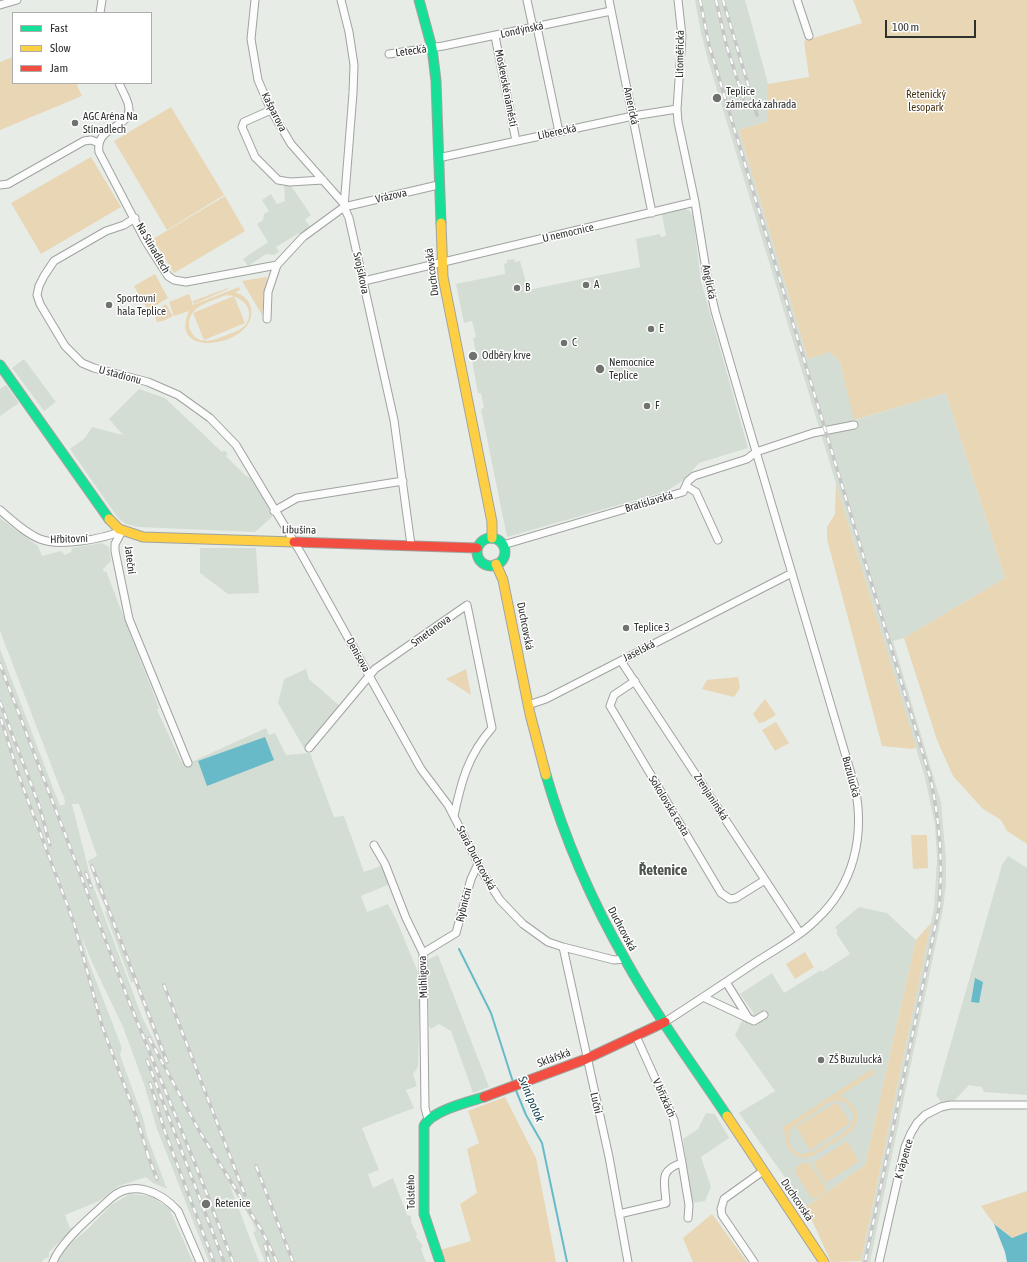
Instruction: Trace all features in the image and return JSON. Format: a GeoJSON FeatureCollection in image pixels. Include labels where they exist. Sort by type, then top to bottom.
{"type":"FeatureCollection","features":[{"type":"Feature","properties":{"kind":"main road","name":"Duchcovská"},"geometry":{"type":"LineString","coordinates":[[419,0],[432,48],[436,81],[441,263],[492,522],[492,538]]}},
{"type":"Feature","properties":{"kind":"main road","name":"Jateční"},"geometry":{"type":"LineString","coordinates":[[0,365],[113,524],[122,531]]}},
{"type":"Feature","properties":{"kind":"main road","name":"Libušina"},"geometry":{"type":"LineString","coordinates":[[122,531],[146,536],[176,539],[477,548]]}},
{"type":"Feature","properties":{"kind":"main road"},"geometry":{"type":"LineString","coordinates":[[492,538],[500,542],[503,546],[503,559],[491,566],[482,563],[477,555],[477,548],[483,540],[492,538]]}},
{"type":"Feature","properties":{"kind":"main road","name":"Duchcovská"},"geometry":{"type":"LineString","coordinates":[[496,564],[504,580],[528,705],[544,771],[567,840],[597,908],[624,959],[824,1262]]}},
{"type":"Feature","properties":{"kind":"main road","name":"Sklářská"},"geometry":{"type":"LineString","coordinates":[[428,1120],[439,1113],[586,1059],[665,1022]]}},
{"type":"Feature","properties":{"kind":"main road","name":"Tolstého"},"geometry":{"type":"LineString","coordinates":[[428,1120],[424,1125],[423,1134],[424,1214],[440,1262]]}},
{"type":"Feature","properties":{"kind":"street"},"geometry":{"type":"LineString","coordinates":[[0,5],[17,0]]}},
{"type":"Feature","properties":{"kind":"street"},"geometry":{"type":"LineString","coordinates":[[100,12],[102,0]]}},
{"type":"Feature","properties":{"kind":"street","name":"Kašparova"},"geometry":{"type":"LineString","coordinates":[[255,0],[251,39],[254,61],[258,80],[271,110],[291,144],[344,205]]}},
{"type":"Feature","properties":{"kind":"street","name":"Svojsíkova"},"geometry":{"type":"LineString","coordinates":[[341,0],[349,32],[354,66],[344,205],[349,218],[364,281],[394,420],[411,545]]}},
{"type":"Feature","properties":{"kind":"street"},"geometry":{"type":"LineString","coordinates":[[527,0],[535,27],[559,132]]}},
{"type":"Feature","properties":{"kind":"street","name":"Americká"},"geometry":{"type":"LineString","coordinates":[[609,0],[634,116],[652,213]]}},
{"type":"Feature","properties":{"kind":"street","name":"Litoměřická"},"geometry":{"type":"LineString","coordinates":[[677,109],[682,36],[678,0]]}},
{"type":"Feature","properties":{"kind":"street"},"geometry":{"type":"LineString","coordinates":[[797,0],[809,36]]}},
{"type":"Feature","properties":{"kind":"street","name":"Londýnská"},"geometry":{"type":"LineString","coordinates":[[432,48],[611,12]]}},
{"type":"Feature","properties":{"kind":"street","name":"Moskevské náměstí"},"geometry":{"type":"LineString","coordinates":[[495,36],[516,141]]}},
{"type":"Feature","properties":{"kind":"street","name":"Letecká"},"geometry":{"type":"LineString","coordinates":[[389,54],[432,48]]}},
{"type":"Feature","properties":{"kind":"street"},"geometry":{"type":"LineString","coordinates":[[0,185],[8,184],[84,141],[90,140],[99,143],[102,136],[125,118],[129,111],[119,84]]}},
{"type":"Feature","properties":{"kind":"street","name":"Liberecká"},"geometry":{"type":"LineString","coordinates":[[438,158],[634,116],[677,109]]}},
{"type":"Feature","properties":{"kind":"street","name":"Anglická"},"geometry":{"type":"LineString","coordinates":[[677,109],[678,122],[695,202],[707,276],[715,311],[756,452]]}},
{"type":"Feature","properties":{"kind":"street"},"geometry":{"type":"LineString","coordinates":[[271,110],[244,122],[242,127],[255,157],[278,180],[290,182],[322,180]]}},
{"type":"Feature","properties":{"kind":"street","name":"Na Stínadlech"},"geometry":{"type":"LineString","coordinates":[[99,143],[99,152],[103,162],[135,218],[145,240],[163,270],[174,280],[186,282],[277,264]]}},
{"type":"Feature","properties":{"kind":"street","name":"Vrázova"},"geometry":{"type":"LineString","coordinates":[[344,205],[438,185]]}},
{"type":"Feature","properties":{"kind":"street","name":"U nemocnice"},"geometry":{"type":"LineString","coordinates":[[364,281],[695,202]]}},
{"type":"Feature","properties":{"kind":"street"},"geometry":{"type":"LineString","coordinates":[[268,319],[268,292],[277,264],[303,238],[344,205]]}},
{"type":"Feature","properties":{"kind":"street","name":"U stadionu"},"geometry":{"type":"LineString","coordinates":[[135,218],[103,233],[54,261],[39,286],[37,295],[40,304],[65,346],[82,363],[152,384],[178,395],[210,418],[236,445],[274,511],[294,542]]}},
{"type":"Feature","properties":{"kind":"street","name":"Bratislavská"},"geometry":{"type":"LineString","coordinates":[[503,546],[683,492],[694,476],[747,459],[756,452],[813,433],[854,425]]}},
{"type":"Feature","properties":{"kind":"street","name":"Buzulucká"},"geometry":{"type":"LineString","coordinates":[[665,1022],[800,933],[829,908],[845,882],[858,846],[858,803],[756,452]]}},
{"type":"Feature","properties":{"kind":"street","name":"Libušina"},"geometry":{"type":"LineString","coordinates":[[274,511],[297,498],[403,481]]}},
{"type":"Feature","properties":{"kind":"street"},"geometry":{"type":"LineString","coordinates":[[686,486],[696,492],[718,540]]}},
{"type":"Feature","properties":{"kind":"street","name":"Hřbitovní"},"geometry":{"type":"LineString","coordinates":[[0,510],[36,537],[50,542],[103,537],[122,531]]}},
{"type":"Feature","properties":{"kind":"street","name":"Jateční"},"geometry":{"type":"LineString","coordinates":[[122,531],[115,544],[115,550],[129,619],[188,763]]}},
{"type":"Feature","properties":{"kind":"street","name":"Denisova"},"geometry":{"type":"LineString","coordinates":[[294,542],[421,769],[454,816]]}},
{"type":"Feature","properties":{"kind":"street","name":"Jaselská"},"geometry":{"type":"LineString","coordinates":[[528,705],[546,699],[792,573]]}},
{"type":"Feature","properties":{"kind":"street","name":"Smetanova"},"geometry":{"type":"LineString","coordinates":[[309,748],[375,669],[467,605],[492,728],[471,756],[459,792],[454,816]]}},
{"type":"Feature","properties":{"kind":"street","name":"Zrenjaninská"},"geometry":{"type":"LineString","coordinates":[[621,660],[800,933]]}},
{"type":"Feature","properties":{"kind":"street","name":"Sokolovská cesta"},"geometry":{"type":"LineString","coordinates":[[635,681],[614,695],[610,706],[721,892],[730,899],[736,898],[765,880]]}},
{"type":"Feature","properties":{"kind":"street","name":"Stará Duchcovská"},"geometry":{"type":"LineString","coordinates":[[454,816],[478,864],[500,900],[523,924],[548,942],[563,948],[614,960],[624,959]]}},
{"type":"Feature","properties":{"kind":"street","name":"Mühligova"},"geometry":{"type":"LineString","coordinates":[[374,845],[385,864],[406,918],[423,953],[425,1108],[428,1120]]}},
{"type":"Feature","properties":{"kind":"street","name":"Rybniční"},"geometry":{"type":"LineString","coordinates":[[423,953],[454,935],[458,930],[471,879],[478,864]]}},
{"type":"Feature","properties":{"kind":"street","name":"Luční"},"geometry":{"type":"LineString","coordinates":[[563,948],[608,1157],[628,1261]]}},
{"type":"Feature","properties":{"kind":"street"},"geometry":{"type":"LineString","coordinates":[[726,982],[749,1019]]}},
{"type":"Feature","properties":{"kind":"street"},"geometry":{"type":"LineString","coordinates":[[703,997],[754,1021],[764,1015]]}},
{"type":"Feature","properties":{"kind":"street","name":"V břízkách"},"geometry":{"type":"LineString","coordinates":[[636,1036],[674,1120],[689,1205],[688,1218]]}},
{"type":"Feature","properties":{"kind":"street","name":"K vápence"},"geometry":{"type":"LineString","coordinates":[[879,1262],[905,1147],[917,1123],[925,1115],[941,1107],[950,1105],[1027,1105]]}},
{"type":"Feature","properties":{"kind":"street"},"geometry":{"type":"LineString","coordinates":[[619,1214],[666,1203],[665,1174],[671,1166],[682,1163]]}},
{"type":"Feature","properties":{"kind":"street"},"geometry":{"type":"LineString","coordinates":[[754,1262],[722,1215],[721,1209],[724,1199],[763,1171]]}},
{"type":"Feature","properties":{"kind":"street"},"geometry":{"type":"LineString","coordinates":[[53,1262],[56,1254],[66,1242],[111,1198],[124,1190],[135,1188],[147,1190],[173,1205],[178,1211],[200,1262]]}},
{"type":"Feature","properties":{"kind":"shaded area"},"geometry":{"type":"Polygon","coordinates":[[[695,0],[745,0],[768,84],[768,121],[739,130],[808,359],[830,352],[840,362],[855,420],[946,393],[1005,578],[904,638],[893,641],[941,802],[946,859],[946,884],[943,909],[870,1262],[861,1262],[934,908],[937,859],[935,825],[925,778],[708,60],[695,0]]]}},
{"type":"Feature","properties":{"kind":"shaded area"},"geometry":{"type":"Polygon","coordinates":[[[284,186],[291,186],[311,215],[305,220],[311,228],[301,235],[299,233],[276,247],[279,252],[274,255],[266,254],[248,266],[243,259],[268,242],[257,224],[263,220],[264,214],[269,211],[262,200],[271,194],[277,204],[285,201],[284,186]]]}},
{"type":"Feature","properties":{"kind":"shaded area","name":"Nemocnice Teplice"},"geometry":{"type":"Polygon","coordinates":[[[685,209],[690,211],[693,217],[701,281],[748,448],[699,463],[685,479],[667,491],[507,537],[481,409],[484,408],[481,393],[478,393],[471,355],[476,354],[473,338],[476,337],[472,321],[464,323],[456,284],[505,274],[504,264],[507,263],[507,260],[514,259],[515,262],[520,261],[528,290],[640,267],[636,239],[660,234],[661,237],[666,236],[662,214],[685,209]]]}},
{"type":"Feature","properties":{"kind":"shaded area"},"geometry":{"type":"Polygon","coordinates":[[[24,359],[56,402],[44,411],[12,368],[24,359]]]}},
{"type":"Feature","properties":{"kind":"shaded area"},"geometry":{"type":"Polygon","coordinates":[[[6,385],[19,403],[0,416],[0,389],[6,385]]]}},
{"type":"Feature","properties":{"kind":"shaded area"},"geometry":{"type":"Polygon","coordinates":[[[139,389],[165,398],[222,452],[224,450],[228,454],[226,456],[246,476],[252,478],[273,516],[255,532],[139,527],[126,524],[118,518],[70,449],[85,438],[92,427],[123,435],[109,419],[139,389]]]}},
{"type":"Feature","properties":{"kind":"shaded area"},"geometry":{"type":"Polygon","coordinates":[[[0,518],[38,546],[42,556],[61,551],[65,555],[71,552],[72,548],[102,543],[109,547],[111,561],[103,569],[104,572],[106,571],[159,708],[157,710],[181,761],[185,764],[196,760],[266,728],[269,735],[275,733],[286,755],[310,753],[334,817],[344,816],[364,872],[383,865],[390,884],[361,896],[367,912],[388,904],[396,919],[420,977],[418,1067],[413,1074],[417,1086],[406,1090],[414,1108],[362,1128],[379,1170],[368,1174],[373,1188],[393,1178],[407,1215],[411,1216],[411,1222],[417,1234],[416,1237],[423,1246],[421,1249],[426,1262],[265,1262],[253,1232],[256,1231],[252,1221],[229,1183],[259,1262],[209,1262],[157,1129],[144,1084],[123,1027],[90,958],[81,934],[88,960],[122,1048],[120,1055],[143,1118],[147,1136],[167,1189],[153,1183],[146,1177],[119,1186],[99,1201],[65,1215],[70,1228],[75,1227],[49,1252],[49,1257],[44,1259],[42,1262],[0,1262],[0,649],[60,806],[65,804],[64,796],[0,631],[0,518]],[[72,804],[92,883],[142,1017],[160,1053],[134,982],[131,982],[105,912],[107,911],[95,885],[96,884],[88,861],[97,856],[79,804],[72,804]]]}},
{"type":"Feature","properties":{"kind":"shaded area"},"geometry":{"type":"Polygon","coordinates":[[[200,548],[256,548],[259,593],[228,594],[200,573],[200,548]]]}},
{"type":"Feature","properties":{"kind":"shaded area"},"geometry":{"type":"Polygon","coordinates":[[[306,669],[309,679],[341,707],[305,750],[278,703],[284,679],[306,669]]]}},
{"type":"Feature","properties":{"kind":"shaded area"},"geometry":{"type":"Polygon","coordinates":[[[1008,856],[1027,868],[1027,1095],[984,1092],[982,1087],[969,1085],[955,1100],[941,1102],[936,1095],[1002,865],[1008,856]]]}},
{"type":"Feature","properties":{"kind":"shaded area","name":"ZŠ Buzulucká"},"geometry":{"type":"Polygon","coordinates":[[[859,907],[887,913],[916,940],[865,1165],[806,1207],[739,1113],[775,1091],[735,1035],[745,1015],[754,1014],[740,994],[772,973],[784,993],[821,970],[822,972],[850,954],[836,933],[838,932],[835,927],[859,907]]]}},
{"type":"Feature","properties":{"kind":"shaded area"},"geometry":{"type":"Polygon","coordinates":[[[438,955],[489,1087],[473,1093],[451,1031],[439,1024],[431,1029],[429,1026],[427,960],[438,955]]]}},
{"type":"Feature","properties":{"kind":"shaded area"},"geometry":{"type":"Polygon","coordinates":[[[706,1113],[715,1114],[729,1138],[701,1157],[711,1187],[705,1201],[692,1203],[683,1139],[698,1129],[706,1113]]]}},
{"type":"Feature","properties":{"kind":"shaded area"},"geometry":{"type":"Polygon","coordinates":[[[130,1194],[150,1196],[169,1208],[193,1262],[55,1262],[61,1251],[88,1229],[111,1205],[130,1194]]]}},
{"type":"Feature","properties":{"kind":"green space","name":"Řetenický lesopark"},"geometry":{"type":"Polygon","coordinates":[[[853,0],[1027,0],[1027,844],[1007,831],[1001,820],[982,808],[953,776],[937,740],[904,638],[1005,578],[946,393],[854,420],[840,362],[830,352],[808,359],[739,130],[768,121],[768,84],[809,77],[804,41],[862,23],[853,0]]]}},
{"type":"Feature","properties":{"kind":"green space"},"geometry":{"type":"Polygon","coordinates":[[[12,57],[12,84],[76,84],[82,96],[0,130],[0,62],[12,57]]]}},
{"type":"Feature","properties":{"kind":"green space"},"geometry":{"type":"Polygon","coordinates":[[[171,107],[224,195],[167,230],[114,141],[171,107]]]}},
{"type":"Feature","properties":{"kind":"green space"},"geometry":{"type":"Polygon","coordinates":[[[91,157],[121,207],[41,254],[11,203],[91,157]]]}},
{"type":"Feature","properties":{"kind":"green space"},"geometry":{"type":"Polygon","coordinates":[[[225,196],[245,231],[174,273],[153,239],[225,196]]]}},
{"type":"Feature","properties":{"kind":"green space"},"geometry":{"type":"Polygon","coordinates":[[[155,274],[168,298],[148,310],[134,286],[155,274]]]}},
{"type":"Feature","properties":{"kind":"green space"},"geometry":{"type":"Polygon","coordinates":[[[267,277],[262,315],[242,281],[267,277]]]}},
{"type":"Feature","properties":{"kind":"green space"},"geometry":{"type":"Polygon","coordinates":[[[239,287],[240,290],[235,292],[246,298],[251,309],[249,322],[241,332],[228,339],[214,343],[200,342],[190,337],[185,327],[189,311],[174,316],[169,302],[189,294],[193,305],[239,287]],[[226,295],[196,309],[189,320],[189,327],[196,338],[205,341],[216,339],[238,331],[246,324],[249,318],[248,308],[242,300],[226,295]]]}},
{"type":"Feature","properties":{"kind":"green space"},"geometry":{"type":"Polygon","coordinates":[[[228,289],[194,304],[193,301],[228,289]]]}},
{"type":"Feature","properties":{"kind":"green space"},"geometry":{"type":"Polygon","coordinates":[[[234,296],[245,323],[204,340],[193,313],[234,296]]]}},
{"type":"Feature","properties":{"kind":"green space"},"geometry":{"type":"Polygon","coordinates":[[[166,304],[173,316],[157,322],[154,312],[166,304]]]}},
{"type":"Feature","properties":{"kind":"green space"},"geometry":{"type":"Polygon","coordinates":[[[836,484],[916,747],[913,749],[882,746],[827,539],[827,527],[835,514],[836,484]]]}},
{"type":"Feature","properties":{"kind":"green space"},"geometry":{"type":"Polygon","coordinates":[[[466,669],[471,695],[446,679],[466,669]]]}},
{"type":"Feature","properties":{"kind":"green space"},"geometry":{"type":"Polygon","coordinates":[[[738,677],[740,688],[734,697],[702,689],[707,680],[738,677]]]}},
{"type":"Feature","properties":{"kind":"green space"},"geometry":{"type":"Polygon","coordinates":[[[765,699],[776,715],[764,722],[759,723],[753,714],[765,699]]]}},
{"type":"Feature","properties":{"kind":"green space"},"geometry":{"type":"Polygon","coordinates":[[[776,722],[789,743],[775,751],[762,730],[776,722]]]}},
{"type":"Feature","properties":{"kind":"green space"},"geometry":{"type":"Polygon","coordinates":[[[911,835],[927,835],[928,868],[913,869],[911,835]]]}},
{"type":"Feature","properties":{"kind":"green space"},"geometry":{"type":"Polygon","coordinates":[[[931,923],[861,1261],[831,1262],[806,1207],[865,1165],[916,940],[931,923]]]}},
{"type":"Feature","properties":{"kind":"green space"},"geometry":{"type":"Polygon","coordinates":[[[805,952],[814,967],[795,979],[786,964],[805,952]]]}},
{"type":"Feature","properties":{"kind":"green space"},"geometry":{"type":"Polygon","coordinates":[[[872,1069],[875,1073],[839,1096],[849,1102],[856,1110],[857,1120],[855,1126],[846,1135],[817,1154],[803,1158],[798,1157],[790,1151],[787,1146],[785,1136],[786,1131],[782,1128],[872,1069]],[[839,1100],[829,1102],[793,1127],[790,1133],[789,1142],[794,1150],[798,1153],[804,1154],[816,1150],[848,1129],[852,1123],[853,1114],[850,1107],[839,1100]]]}},
{"type":"Feature","properties":{"kind":"green space"},"geometry":{"type":"Polygon","coordinates":[[[505,1097],[536,1158],[556,1262],[446,1262],[440,1250],[471,1241],[460,1204],[477,1193],[467,1149],[479,1143],[468,1111],[505,1097]]]}},
{"type":"Feature","properties":{"kind":"green space"},"geometry":{"type":"Polygon","coordinates":[[[837,1102],[850,1123],[810,1150],[796,1127],[837,1102]]]}},
{"type":"Feature","properties":{"kind":"green space"},"geometry":{"type":"Polygon","coordinates":[[[847,1141],[859,1161],[826,1183],[813,1163],[847,1141]]]}},
{"type":"Feature","properties":{"kind":"green space"},"geometry":{"type":"Polygon","coordinates":[[[805,1162],[810,1164],[826,1187],[825,1192],[815,1199],[811,1197],[795,1172],[795,1168],[805,1162]]]}},
{"type":"Feature","properties":{"kind":"green space"},"geometry":{"type":"Polygon","coordinates":[[[1027,1191],[1027,1232],[1012,1238],[994,1224],[981,1206],[1027,1191]]]}},
{"type":"Feature","properties":{"kind":"green space"},"geometry":{"type":"Polygon","coordinates":[[[712,1214],[747,1262],[693,1262],[683,1238],[712,1214]]]}},
{"type":"Feature","properties":{"kind":"water"},"geometry":{"type":"Polygon","coordinates":[[[265,737],[274,760],[207,786],[198,761],[265,737]]]}},
{"type":"Feature","properties":{"kind":"water"},"geometry":{"type":"Polygon","coordinates":[[[975,978],[983,982],[979,1003],[971,1002],[975,978]]]}},
{"type":"Feature","properties":{"kind":"water"},"geometry":{"type":"Polygon","coordinates":[[[994,1224],[1012,1238],[1027,1232],[1027,1262],[1007,1262],[1005,1252],[994,1224]]]}},
{"type":"Feature","properties":{"kind":"waterway","name":"Sviní potok"},"geometry":{"type":"LineString","coordinates":[[459,949],[491,1013],[513,1082]]}},
{"type":"Feature","properties":{"kind":"waterway","name":"Sviní potok"},"geometry":{"type":"LineString","coordinates":[[515,1088],[526,1115],[542,1143],[567,1262]]}},
{"type":"Feature","properties":{"kind":"railway"},"geometry":{"type":"LineString","coordinates":[[700,0],[709,45],[930,777],[936,810],[941,858],[939,908],[865,1262]]}},
{"type":"Feature","properties":{"kind":"railway"},"geometry":{"type":"LineString","coordinates":[[716,0],[726,44],[745,104]]}},
{"type":"Feature","properties":{"kind":"railway"},"geometry":{"type":"LineString","coordinates":[[723,0],[757,115]]}},
{"type":"Feature","properties":{"kind":"railway"},"geometry":{"type":"LineString","coordinates":[[0,664],[128,999],[198,1171],[233,1262]]}},
{"type":"Feature","properties":{"kind":"railway"},"geometry":{"type":"LineString","coordinates":[[0,702],[39,805],[50,845]]}},
{"type":"Feature","properties":{"kind":"railway"},"geometry":{"type":"LineString","coordinates":[[1,719],[20,779],[74,923],[103,1029],[135,1113],[149,1158]]}},
{"type":"Feature","properties":{"kind":"railway"},"geometry":{"type":"LineString","coordinates":[[92,866],[167,1062]]}},
{"type":"Feature","properties":{"kind":"railway"},"geometry":{"type":"LineString","coordinates":[[86,873],[91,887]]}},
{"type":"Feature","properties":{"kind":"railway"},"geometry":{"type":"LineString","coordinates":[[164,985],[245,1195]]}},
{"type":"Feature","properties":{"kind":"railway"},"geometry":{"type":"LineString","coordinates":[[149,1038],[201,1134],[262,1231],[277,1262]]}},
{"type":"Feature","properties":{"kind":"railway"},"geometry":{"type":"LineString","coordinates":[[147,1060],[224,1262]]}},
{"type":"Feature","properties":{"kind":"railway"},"geometry":{"type":"LineString","coordinates":[[150,1083],[165,1132],[214,1262]]}},
{"type":"Feature","properties":{"kind":"railway"},"geometry":{"type":"LineString","coordinates":[[147,1153],[157,1179]]}},
{"type":"Feature","properties":{"kind":"railway"},"geometry":{"type":"LineString","coordinates":[[256,1166],[293,1262]]}},
{"type":"Feature","properties":{"kind":"railway"},"geometry":{"type":"LineString","coordinates":[[265,1245],[269,1262]]}},
{"type":"Feature","properties":{"kind":"traffic: fast"},"geometry":{"type":"LineString","coordinates":[[419,0],[432,48],[436,81],[441,223]]}},
{"type":"Feature","properties":{"kind":"traffic: fast"},"geometry":{"type":"LineString","coordinates":[[0,365],[109,519]]}},
{"type":"Feature","properties":{"kind":"traffic: fast"},"geometry":{"type":"LineString","coordinates":[[491,538],[501,542],[505,552],[501,562],[491,566],[481,562],[477,552],[481,542],[491,538]]}},
{"type":"Feature","properties":{"kind":"traffic: fast"},"geometry":{"type":"LineString","coordinates":[[546,775],[553,799],[580,870],[614,939],[650,1001],[727,1116]]}},
{"type":"Feature","properties":{"kind":"traffic: fast"},"geometry":{"type":"LineString","coordinates":[[440,1262],[424,1214],[424,1126],[434,1116],[442,1112],[460,1104],[484,1097]]}},
{"type":"Feature","properties":{"kind":"traffic: slow"},"geometry":{"type":"LineString","coordinates":[[441,223],[443,277],[492,522],[492,538]]}},
{"type":"Feature","properties":{"kind":"traffic: slow"},"geometry":{"type":"LineString","coordinates":[[109,519],[119,529],[143,537],[294,542]]}},
{"type":"Feature","properties":{"kind":"traffic: slow"},"geometry":{"type":"LineString","coordinates":[[496,564],[503,580],[530,714],[546,775]]}},
{"type":"Feature","properties":{"kind":"traffic: slow"},"geometry":{"type":"LineString","coordinates":[[727,1116],[824,1262]]}},
{"type":"Feature","properties":{"kind":"traffic: jam"},"geometry":{"type":"LineString","coordinates":[[294,542],[477,548]]}},
{"type":"Feature","properties":{"kind":"traffic: jam"},"geometry":{"type":"LineString","coordinates":[[484,1097],[586,1059],[665,1022]]}},
{"type":"Feature","properties":{"kind":"place","name":"Teplice zámecká zahrada"},"geometry":{"type":"Point","coordinates":[717,98]}},
{"type":"Feature","properties":{"kind":"place","name":"AGC Aréna Na Stínadlech"},"geometry":{"type":"Point","coordinates":[75,123]}},
{"type":"Feature","properties":{"kind":"place","name":"A"},"geometry":{"type":"Point","coordinates":[586,285]}},
{"type":"Feature","properties":{"kind":"place","name":"B"},"geometry":{"type":"Point","coordinates":[517,288]}},
{"type":"Feature","properties":{"kind":"place","name":"Sportovní hala Teplice"},"geometry":{"type":"Point","coordinates":[109,305]}},
{"type":"Feature","properties":{"kind":"place","name":"E"},"geometry":{"type":"Point","coordinates":[651,329]}},
{"type":"Feature","properties":{"kind":"place","name":"C"},"geometry":{"type":"Point","coordinates":[564,343]}},
{"type":"Feature","properties":{"kind":"place","name":"Odběry krve"},"geometry":{"type":"Point","coordinates":[473,356]}},
{"type":"Feature","properties":{"kind":"place","name":"Nemocnice Teplice"},"geometry":{"type":"Point","coordinates":[600,369]}},
{"type":"Feature","properties":{"kind":"place","name":"F"},"geometry":{"type":"Point","coordinates":[647,406]}},
{"type":"Feature","properties":{"kind":"place","name":"Teplice 3"},"geometry":{"type":"Point","coordinates":[626,628]}},
{"type":"Feature","properties":{"kind":"place","name":"ZŠ Buzulucká"},"geometry":{"type":"Point","coordinates":[821,1060]}},
{"type":"Feature","properties":{"kind":"place","name":"Řetenice"},"geometry":{"type":"Point","coordinates":[206,1204]}},
{"type":"Feature","properties":{"kind":"district","name":"Řetenice"},"geometry":{"type":"Point","coordinates":[663,870]}}]}
